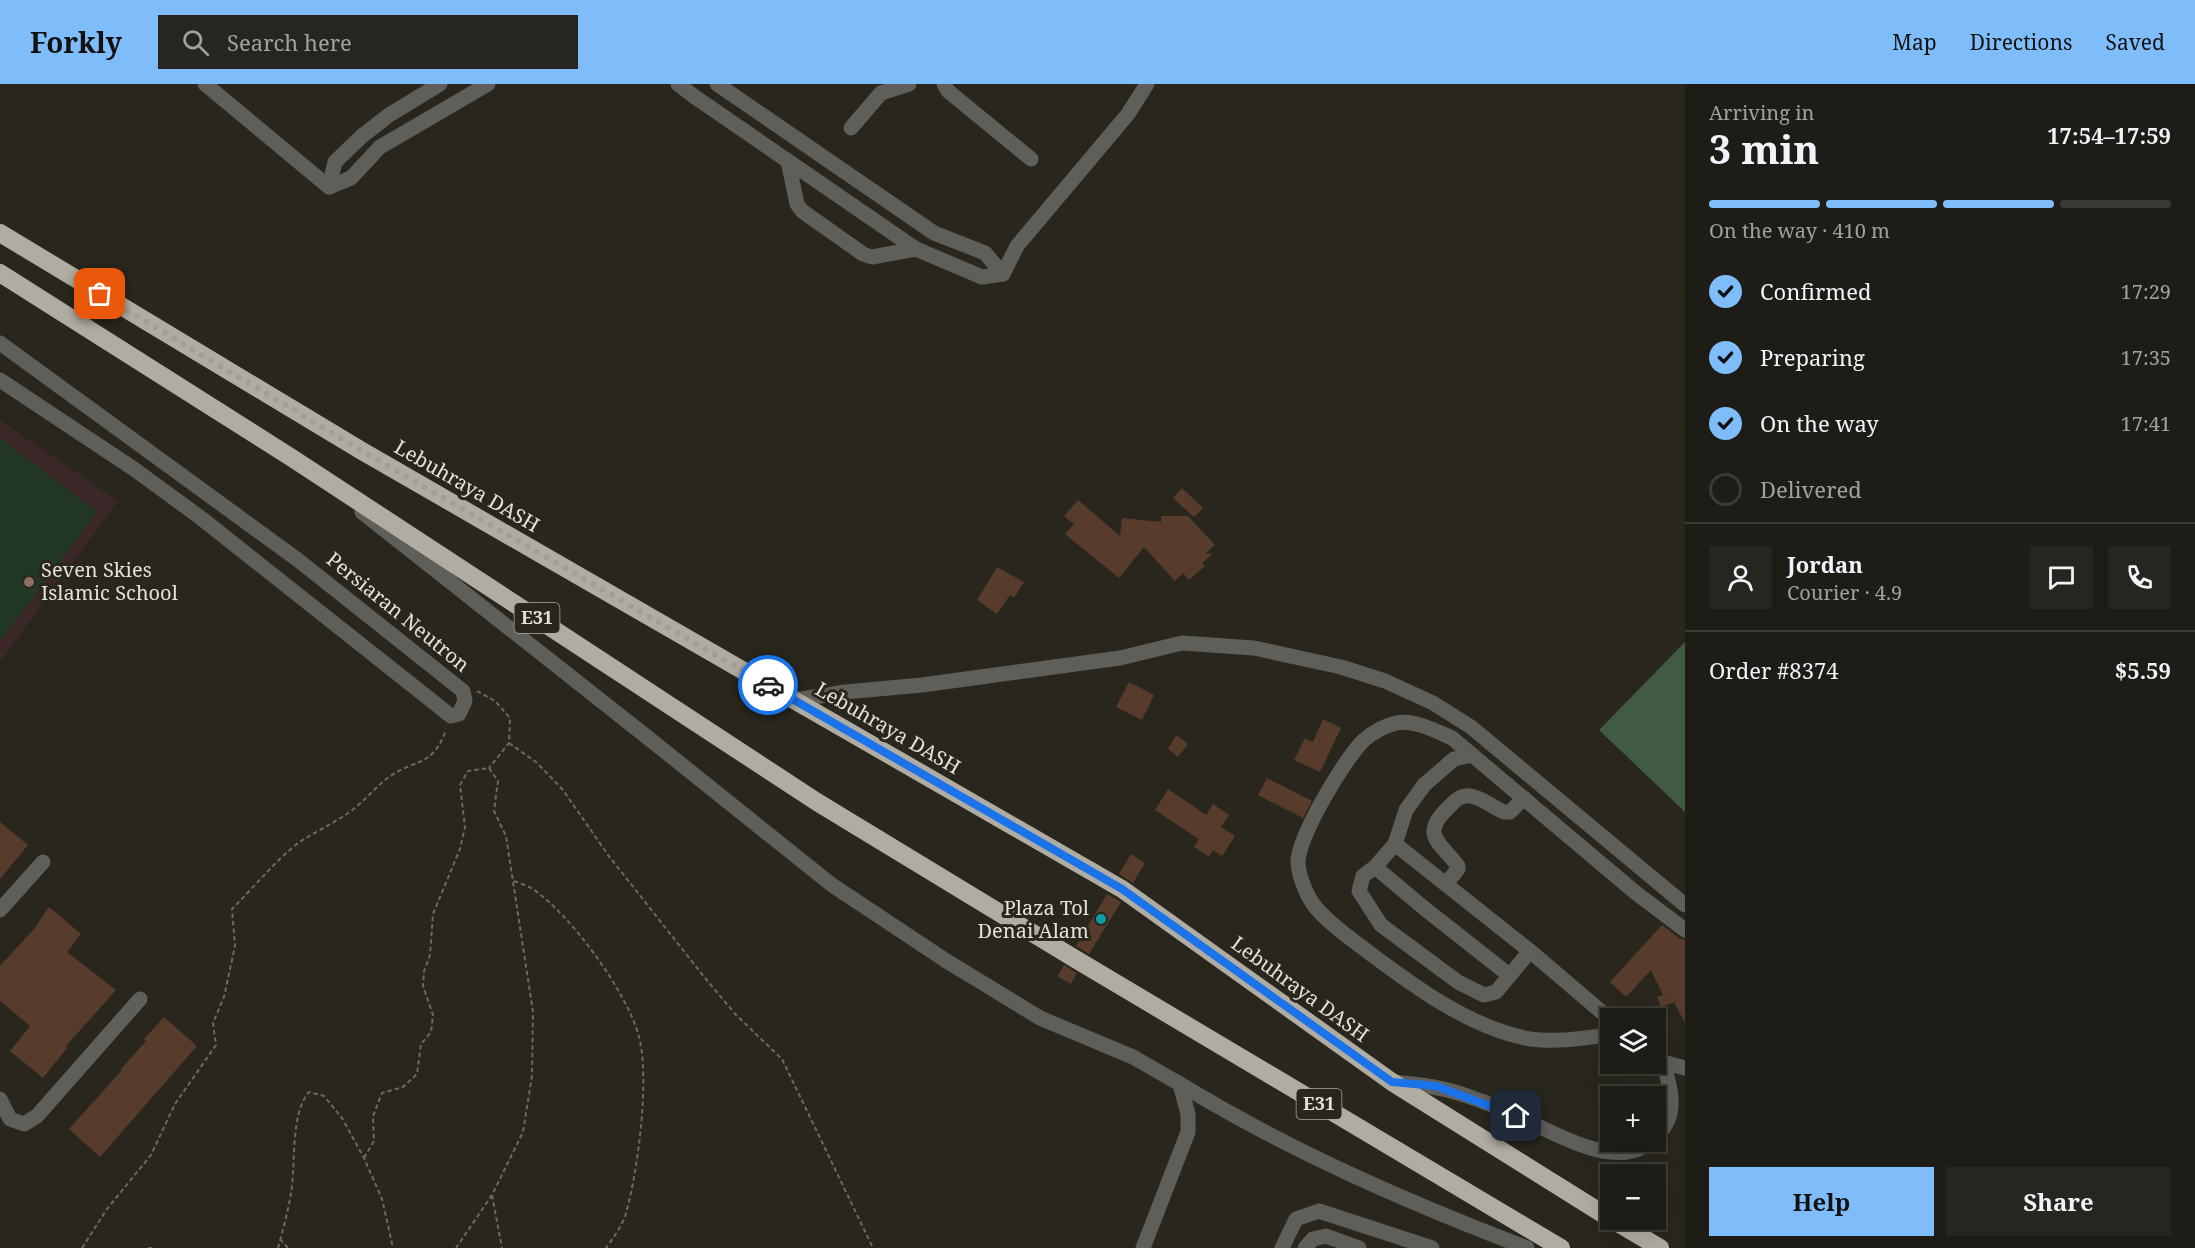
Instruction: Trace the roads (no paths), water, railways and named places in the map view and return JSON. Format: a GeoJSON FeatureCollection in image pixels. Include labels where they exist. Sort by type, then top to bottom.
{"type":"FeatureCollection","features":[{"type":"Feature","properties":{"kind":"highway","name":"Lebuhraya DASH"},"geometry":{"type":"LineString","coordinates":[[0,233],[372,457],[1122,889],[1392,1082],[1600,1212]]}},
{"type":"Feature","properties":{"kind":"highway","name":"E31"},"geometry":{"type":"LineString","coordinates":[[0,273],[292,458],[817,802],[1066,954],[1561,1248]]}},
{"type":"Feature","properties":{"kind":"highway","name":"Lebuhraya DASH"},"geometry":{"type":"LineString","coordinates":[[1630,1230],[1660,1248]]}},
{"type":"Feature","properties":{"kind":"street"},"geometry":{"type":"LineString","coordinates":[[205,84],[329,187]]}},
{"type":"Feature","properties":{"kind":"street"},"geometry":{"type":"LineString","coordinates":[[329,187],[335,162],[362,136],[389,115],[440,84]]}},
{"type":"Feature","properties":{"kind":"street"},"geometry":{"type":"LineString","coordinates":[[329,187],[351,178],[380,147],[488,84]]}},
{"type":"Feature","properties":{"kind":"street"},"geometry":{"type":"LineString","coordinates":[[678,84],[916,249],[982,277],[1003,274]]}},
{"type":"Feature","properties":{"kind":"street"},"geometry":{"type":"LineString","coordinates":[[717,84],[934,233],[985,253],[1003,274]]}},
{"type":"Feature","properties":{"kind":"street"},"geometry":{"type":"LineString","coordinates":[[851,128],[881,93],[909,84]]}},
{"type":"Feature","properties":{"kind":"street"},"geometry":{"type":"LineString","coordinates":[[944,84],[948,92],[1030,159]]}},
{"type":"Feature","properties":{"kind":"street"},"geometry":{"type":"LineString","coordinates":[[1003,274],[1017,246],[1128,114],[1147,84]]}},
{"type":"Feature","properties":{"kind":"street"},"geometry":{"type":"LineString","coordinates":[[788,161],[797,204],[802,212],[827,230],[863,254],[872,257],[916,249]]}},
{"type":"Feature","properties":{"kind":"street","name":"Persiaran Neutron"},"geometry":{"type":"LineString","coordinates":[[0,343],[298,560],[463,691],[465,701],[459,714],[451,717],[201,518],[134,469],[3,388]]}},
{"type":"Feature","properties":{"kind":"street"},"geometry":{"type":"LineString","coordinates":[[292,458],[832,885],[945,960],[1040,1018],[1134,1057],[1236,1118],[1324,1162],[1462,1223],[1527,1248]]}},
{"type":"Feature","properties":{"kind":"street"},"geometry":{"type":"LineString","coordinates":[[795,700],[1120,658],[1182,643],[1244,647],[1341,667],[1385,681],[1433,703],[1471,727],[1685,905]]}},
{"type":"Feature","properties":{"kind":"street"},"geometry":{"type":"LineString","coordinates":[[1600,1035],[1564,1040],[1526,1038],[1488,1027],[1438,1000],[1396,973],[1348,937],[1317,909],[1305,887],[1298,864],[1301,843],[1343,767],[1365,740],[1383,727],[1399,722],[1426,726],[1452,738],[1635,893],[1685,930]]}},
{"type":"Feature","properties":{"kind":"street"},"geometry":{"type":"LineString","coordinates":[[1486,765],[1498,750]]}},
{"type":"Feature","properties":{"kind":"street"},"geometry":{"type":"LineString","coordinates":[[1472,755],[1454,759],[1424,785],[1406,810],[1395,844],[1364,876],[1359,891],[1381,925],[1458,982],[1484,994],[1496,992],[1530,951]]}},
{"type":"Feature","properties":{"kind":"street"},"geometry":{"type":"LineString","coordinates":[[1446,884],[1458,866],[1437,843],[1433,832],[1435,824],[1443,813],[1463,796],[1472,796],[1504,812],[1510,812],[1524,798]]}},
{"type":"Feature","properties":{"kind":"street"},"geometry":{"type":"LineString","coordinates":[[1395,844],[1530,951],[1600,1011]]}},
{"type":"Feature","properties":{"kind":"street"},"geometry":{"type":"LineString","coordinates":[[0,910],[43,862]]}},
{"type":"Feature","properties":{"kind":"street"},"geometry":{"type":"LineString","coordinates":[[1375,867],[1509,975]]}},
{"type":"Feature","properties":{"kind":"street"},"geometry":{"type":"LineString","coordinates":[[0,1099],[10,1119],[24,1124],[37,1116],[140,999]]}},
{"type":"Feature","properties":{"kind":"street"},"geometry":{"type":"LineString","coordinates":[[1666,1062],[1685,1068]]}},
{"type":"Feature","properties":{"kind":"street"},"geometry":{"type":"LineString","coordinates":[[1665,1074],[1671,1089],[1671,1113],[1666,1124]]}},
{"type":"Feature","properties":{"kind":"street"},"geometry":{"type":"LineString","coordinates":[[1392,1082],[1436,1086],[1474,1098],[1589,1149],[1600,1150]]}},
{"type":"Feature","properties":{"kind":"street"},"geometry":{"type":"LineString","coordinates":[[1143,1248],[1188,1132],[1188,1114],[1180,1084]]}},
{"type":"Feature","properties":{"kind":"street"},"geometry":{"type":"LineString","coordinates":[[1282,1248],[1296,1219],[1319,1211],[1432,1248]]}},
{"type":"Feature","properties":{"kind":"street"},"geometry":{"type":"LineString","coordinates":[[1305,1248],[1313,1239],[1326,1236],[1359,1248]]}},
{"type":"Feature","properties":{"kind":"place","name":"Seven Skies Islamic School"},"geometry":{"type":"Point","coordinates":[29,582]}},
{"type":"Feature","properties":{"kind":"place","name":"Plaza Tol Denai Alam"},"geometry":{"type":"Point","coordinates":[1101,919]}}]}
